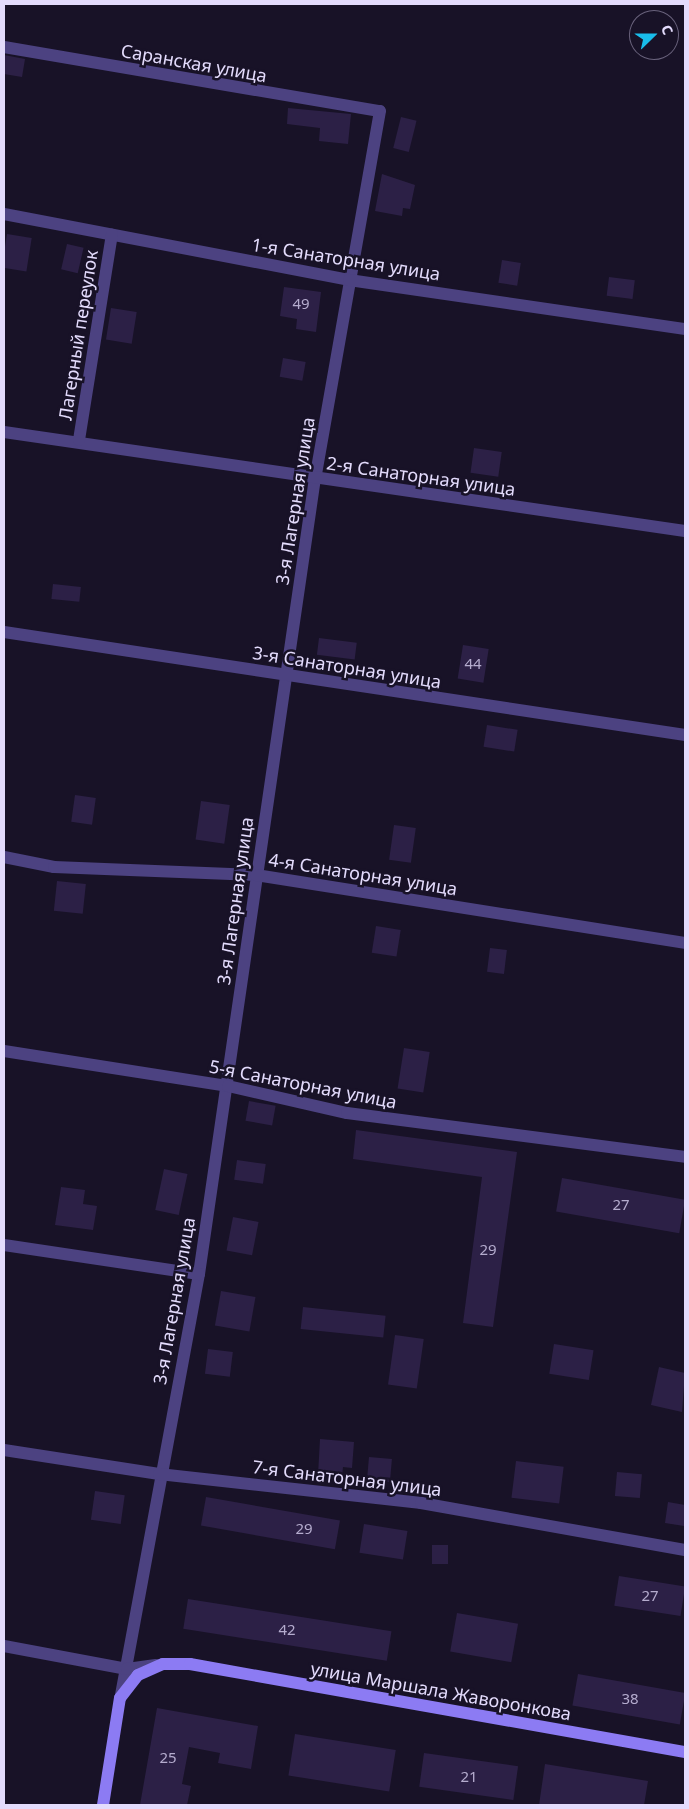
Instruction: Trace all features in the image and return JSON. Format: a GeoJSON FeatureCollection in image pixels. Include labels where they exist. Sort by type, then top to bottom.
{"type":"FeatureCollection","features":[{"type":"Feature","properties":{"kind":"main road","name":"3-я Лагерная улица"},"geometry":{"type":"LineString","coordinates":[[103,1805],[121,1696],[138,1675],[164,1664],[190,1664]]}},
{"type":"Feature","properties":{"kind":"main road","name":"улица Маршала Жаворонкова"},"geometry":{"type":"LineString","coordinates":[[190,1664],[685,1752]]}},
{"type":"Feature","properties":{"kind":"street","name":"Саранская улица"},"geometry":{"type":"LineString","coordinates":[[4,47],[380,111]]}},
{"type":"Feature","properties":{"kind":"street","name":"3-я Лагерная улица"},"geometry":{"type":"LineString","coordinates":[[121,1696],[159,1474],[198,1274],[228,1086],[256,875],[316,478],[349,280],[380,111]]}},
{"type":"Feature","properties":{"kind":"street","name":"1-я Санаторная улица"},"geometry":{"type":"LineString","coordinates":[[4,214],[349,280],[685,329]]}},
{"type":"Feature","properties":{"kind":"street","name":"Лагерный переулок"},"geometry":{"type":"LineString","coordinates":[[79,440],[112,236]]}},
{"type":"Feature","properties":{"kind":"street","name":"2-я Санаторная улица"},"geometry":{"type":"LineString","coordinates":[[4,432],[79,440],[316,478],[685,531]]}},
{"type":"Feature","properties":{"kind":"street","name":"3-я Санаторная улица"},"geometry":{"type":"LineString","coordinates":[[4,632],[685,735]]}},
{"type":"Feature","properties":{"kind":"street","name":"4-я Санаторная улица"},"geometry":{"type":"LineString","coordinates":[[4,857],[54,867],[256,875],[685,943]]}},
{"type":"Feature","properties":{"kind":"street","name":"5-я Санаторная улица"},"geometry":{"type":"LineString","coordinates":[[4,1051],[228,1086],[346,1114],[685,1157]]}},
{"type":"Feature","properties":{"kind":"street"},"geometry":{"type":"LineString","coordinates":[[4,1245],[198,1274]]}},
{"type":"Feature","properties":{"kind":"street","name":"7-я Санаторная улица"},"geometry":{"type":"LineString","coordinates":[[4,1450],[159,1474],[421,1503],[685,1550]]}},
{"type":"Feature","properties":{"kind":"street"},"geometry":{"type":"LineString","coordinates":[[4,1646],[127,1669],[164,1664]]}},
{"type":"Feature","properties":{"kind":"building"},"geometry":{"type":"Polygon","coordinates":[[[4,55],[25,59],[22,77],[4,74],[4,55]]]}},
{"type":"Feature","properties":{"kind":"building"},"geometry":{"type":"Polygon","coordinates":[[[288,108],[351,114],[348,144],[319,141],[320,128],[287,124],[288,108]]]}},
{"type":"Feature","properties":{"kind":"building"},"geometry":{"type":"Polygon","coordinates":[[[401,117],[417,121],[409,152],[393,148],[401,117]]]}},
{"type":"Feature","properties":{"kind":"building"},"geometry":{"type":"Polygon","coordinates":[[[382,174],[415,185],[410,209],[403,208],[402,216],[375,211],[382,174]]]}},
{"type":"Feature","properties":{"kind":"building"},"geometry":{"type":"Polygon","coordinates":[[[7,234],[32,238],[26,271],[4,268],[7,234]]]}},
{"type":"Feature","properties":{"kind":"building"},"geometry":{"type":"Polygon","coordinates":[[[67,244],[84,248],[78,273],[61,269],[67,244]]]}},
{"type":"Feature","properties":{"kind":"building"},"geometry":{"type":"Polygon","coordinates":[[[502,260],[521,263],[517,286],[498,283],[502,260]]]}},
{"type":"Feature","properties":{"kind":"building"},"geometry":{"type":"Polygon","coordinates":[[[609,277],[635,280],[632,299],[607,296],[609,277]]]}},
{"type":"Feature","properties":{"kind":"building"},"geometry":{"type":"Polygon","coordinates":[[[284,287],[321,292],[316,332],[296,329],[297,319],[280,316],[284,287]]]}},
{"type":"Feature","properties":{"kind":"building"},"geometry":{"type":"Polygon","coordinates":[[[111,308],[137,312],[132,344],[106,340],[111,308]]]}},
{"type":"Feature","properties":{"kind":"building"},"geometry":{"type":"Polygon","coordinates":[[[283,358],[306,362],[302,381],[280,377],[283,358]]]}},
{"type":"Feature","properties":{"kind":"building"},"geometry":{"type":"Polygon","coordinates":[[[474,448],[502,452],[498,477],[471,473],[474,448]]]}},
{"type":"Feature","properties":{"kind":"building"},"geometry":{"type":"Polygon","coordinates":[[[53,584],[81,587],[79,602],[51,599],[53,584]]]}},
{"type":"Feature","properties":{"kind":"building"},"geometry":{"type":"Polygon","coordinates":[[[319,638],[357,643],[355,660],[317,655],[319,638]]]}},
{"type":"Feature","properties":{"kind":"building"},"geometry":{"type":"Polygon","coordinates":[[[463,645],[489,649],[483,683],[458,679],[463,645]]]}},
{"type":"Feature","properties":{"kind":"building"},"geometry":{"type":"Polygon","coordinates":[[[487,725],[518,730],[514,752],[484,747],[487,725]]]}},
{"type":"Feature","properties":{"kind":"building"},"geometry":{"type":"Polygon","coordinates":[[[75,795],[96,798],[92,825],[71,822],[75,795]]]}},
{"type":"Feature","properties":{"kind":"building"},"geometry":{"type":"Polygon","coordinates":[[[201,801],[230,805],[224,844],[196,840],[201,801]]]}},
{"type":"Feature","properties":{"kind":"building"},"geometry":{"type":"Polygon","coordinates":[[[394,825],[416,828],[411,863],[389,860],[394,825]]]}},
{"type":"Feature","properties":{"kind":"building"},"geometry":{"type":"Polygon","coordinates":[[[57,881],[86,884],[83,914],[54,911],[57,881]]]}},
{"type":"Feature","properties":{"kind":"building"},"geometry":{"type":"Polygon","coordinates":[[[376,926],[401,930],[396,957],[372,953],[376,926]]]}},
{"type":"Feature","properties":{"kind":"building"},"geometry":{"type":"Polygon","coordinates":[[[490,948],[507,950],[504,974],[487,972],[490,948]]]}},
{"type":"Feature","properties":{"kind":"building"},"geometry":{"type":"Polygon","coordinates":[[[404,1048],[430,1052],[423,1093],[398,1088],[404,1048]]]}},
{"type":"Feature","properties":{"kind":"building"},"geometry":{"type":"Polygon","coordinates":[[[249,1101],[276,1106],[272,1125],[246,1121],[249,1101]]]}},
{"type":"Feature","properties":{"kind":"building"},"geometry":{"type":"Polygon","coordinates":[[[356,1130],[517,1152],[493,1327],[463,1323],[482,1177],[353,1159],[356,1130]]]}},
{"type":"Feature","properties":{"kind":"building"},"geometry":{"type":"Polygon","coordinates":[[[237,1160],[266,1164],[263,1184],[234,1180],[237,1160]]]}},
{"type":"Feature","properties":{"kind":"building"},"geometry":{"type":"Polygon","coordinates":[[[164,1169],[187,1174],[179,1215],[155,1210],[164,1169]]]}},
{"type":"Feature","properties":{"kind":"building"},"geometry":{"type":"Polygon","coordinates":[[[562,1178],[685,1200],[679,1233],[556,1211],[562,1178]]]}},
{"type":"Feature","properties":{"kind":"building"},"geometry":{"type":"Polygon","coordinates":[[[61,1187],[85,1190],[83,1204],[97,1206],[93,1230],[55,1225],[61,1187]]]}},
{"type":"Feature","properties":{"kind":"building"},"geometry":{"type":"Polygon","coordinates":[[[233,1217],[259,1222],[252,1255],[227,1250],[233,1217]]]}},
{"type":"Feature","properties":{"kind":"building"},"geometry":{"type":"Polygon","coordinates":[[[221,1291],[255,1297],[249,1332],[215,1325],[221,1291]]]}},
{"type":"Feature","properties":{"kind":"building"},"geometry":{"type":"Polygon","coordinates":[[[303,1307],[386,1316],[383,1338],[301,1329],[303,1307]]]}},
{"type":"Feature","properties":{"kind":"building"},"geometry":{"type":"Polygon","coordinates":[[[395,1335],[424,1339],[417,1389],[388,1385],[395,1335]]]}},
{"type":"Feature","properties":{"kind":"building"},"geometry":{"type":"Polygon","coordinates":[[[554,1344],[594,1350],[589,1380],[549,1374],[554,1344]]]}},
{"type":"Feature","properties":{"kind":"building"},"geometry":{"type":"Polygon","coordinates":[[[208,1349],[233,1352],[230,1377],[205,1374],[208,1349]]]}},
{"type":"Feature","properties":{"kind":"building"},"geometry":{"type":"Polygon","coordinates":[[[659,1367],[685,1373],[682,1412],[651,1405],[659,1367]]]}},
{"type":"Feature","properties":{"kind":"building"},"geometry":{"type":"Polygon","coordinates":[[[320,1439],[354,1442],[352,1468],[343,1467],[342,1476],[318,1475],[320,1439]]]}},
{"type":"Feature","properties":{"kind":"building"},"geometry":{"type":"Polygon","coordinates":[[[369,1457],[392,1459],[390,1482],[367,1480],[369,1457]]]}},
{"type":"Feature","properties":{"kind":"building"},"geometry":{"type":"Polygon","coordinates":[[[516,1461],[564,1467],[559,1504],[511,1498],[516,1461]]]}},
{"type":"Feature","properties":{"kind":"building"},"geometry":{"type":"Polygon","coordinates":[[[617,1472],[642,1474],[640,1498],[615,1496],[617,1472]]]}},
{"type":"Feature","properties":{"kind":"building"},"geometry":{"type":"Polygon","coordinates":[[[95,1491],[125,1495],[121,1524],[91,1520],[95,1491]]]}},
{"type":"Feature","properties":{"kind":"building"},"geometry":{"type":"Polygon","coordinates":[[[206,1497],[340,1521],[335,1549],[201,1526],[206,1497]]]}},
{"type":"Feature","properties":{"kind":"building"},"geometry":{"type":"Polygon","coordinates":[[[668,1502],[685,1505],[684,1526],[665,1523],[668,1502]]]}},
{"type":"Feature","properties":{"kind":"building"},"geometry":{"type":"Polygon","coordinates":[[[364,1524],[407,1531],[403,1560],[359,1553],[364,1524]]]}},
{"type":"Feature","properties":{"kind":"building"},"geometry":{"type":"Polygon","coordinates":[[[432,1545],[448,1545],[448,1564],[432,1564],[432,1545]]]}},
{"type":"Feature","properties":{"kind":"building"},"geometry":{"type":"Polygon","coordinates":[[[619,1576],[685,1586],[680,1616],[614,1606],[619,1576]]]}},
{"type":"Feature","properties":{"kind":"building"},"geometry":{"type":"Polygon","coordinates":[[[188,1599],[391,1631],[387,1661],[183,1629],[188,1599]]]}},
{"type":"Feature","properties":{"kind":"building"},"geometry":{"type":"Polygon","coordinates":[[[457,1613],[518,1624],[511,1662],[450,1651],[457,1613]]]}},
{"type":"Feature","properties":{"kind":"building"},"geometry":{"type":"Polygon","coordinates":[[[578,1674],[685,1693],[680,1724],[572,1706],[578,1674]]]}},
{"type":"Feature","properties":{"kind":"building"},"geometry":{"type":"Polygon","coordinates":[[[157,1708],[258,1726],[251,1769],[218,1763],[220,1753],[189,1747],[182,1784],[191,1786],[187,1805],[140,1805],[157,1708]]]}},
{"type":"Feature","properties":{"kind":"building"},"geometry":{"type":"Polygon","coordinates":[[[295,1734],[396,1750],[389,1791],[288,1775],[295,1734]]]}},
{"type":"Feature","properties":{"kind":"building"},"geometry":{"type":"Polygon","coordinates":[[[424,1753],[518,1766],[513,1800],[419,1787],[424,1753]]]}},
{"type":"Feature","properties":{"kind":"building"},"geometry":{"type":"Polygon","coordinates":[[[545,1764],[648,1781],[644,1805],[539,1805],[545,1764]]]}}]}
